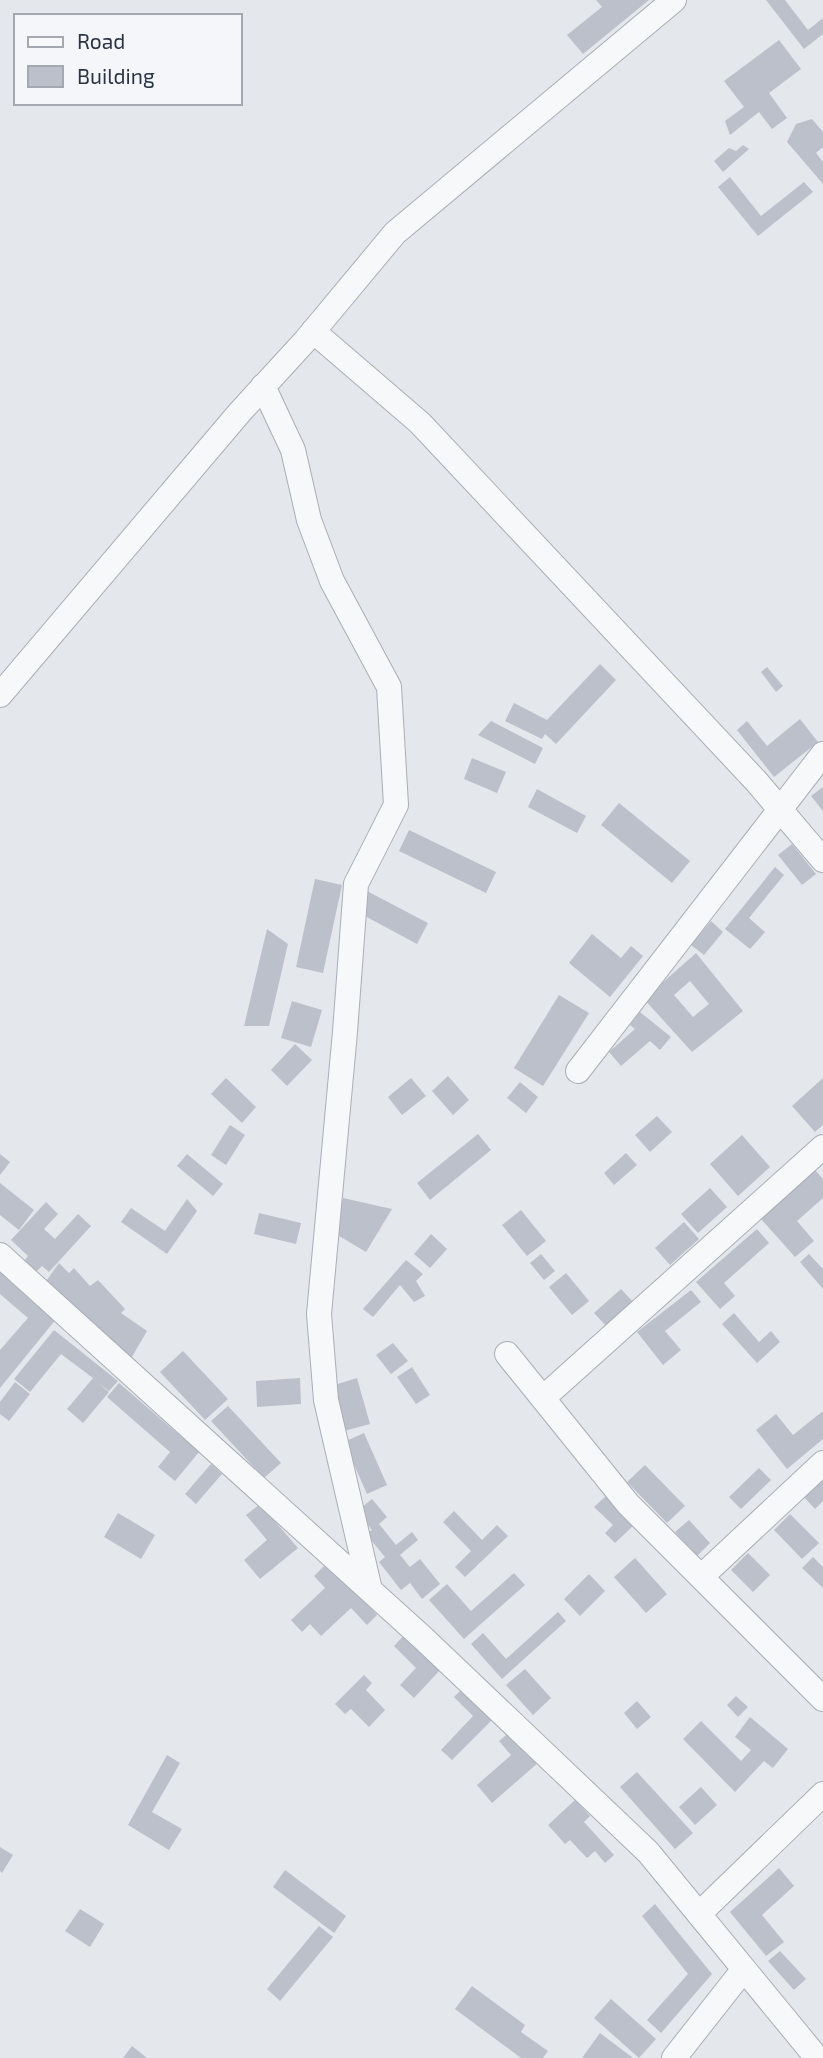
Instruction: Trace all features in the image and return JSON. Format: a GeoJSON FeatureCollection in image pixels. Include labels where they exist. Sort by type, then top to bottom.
{"type":"FeatureCollection","features":[{"type":"Feature","properties":{"kind":"street"},"geometry":{"type":"LineString","coordinates":[[0,695],[395,233],[674,0]]}},
{"type":"Feature","properties":{"kind":"street"},"geometry":{"type":"LineString","coordinates":[[313,331],[420,423],[779,808],[823,860]]}},
{"type":"Feature","properties":{"kind":"street"},"geometry":{"type":"LineString","coordinates":[[263,386],[293,450],[309,520],[332,581],[389,687],[396,805],[356,884],[319,1314],[326,1400],[370,1590]]}},
{"type":"Feature","properties":{"kind":"street"},"geometry":{"type":"LineString","coordinates":[[578,1070],[823,754]]}},
{"type":"Feature","properties":{"kind":"street"},"geometry":{"type":"LineString","coordinates":[[543,1398],[823,1147]]}},
{"type":"Feature","properties":{"kind":"street"},"geometry":{"type":"LineString","coordinates":[[0,1255],[370,1590],[648,1852],[817,2058]]}},
{"type":"Feature","properties":{"kind":"street"},"geometry":{"type":"LineString","coordinates":[[507,1354],[628,1504],[823,1699]]}},
{"type":"Feature","properties":{"kind":"street"},"geometry":{"type":"LineString","coordinates":[[701,1577],[823,1463]]}},
{"type":"Feature","properties":{"kind":"street"},"geometry":{"type":"LineString","coordinates":[[699,1914],[823,1794]]}},
{"type":"Feature","properties":{"kind":"street"},"geometry":{"type":"LineString","coordinates":[[674,2058],[744,1969]]}},
{"type":"Feature","properties":{"kind":"building"},"geometry":{"type":"Polygon","coordinates":[[[596,0],[649,0],[583,54],[567,35],[602,7],[596,0]]]}},
{"type":"Feature","properties":{"kind":"building"},"geometry":{"type":"Polygon","coordinates":[[[766,0],[785,0],[808,30],[823,18],[823,34],[804,49],[766,0]]]}},
{"type":"Feature","properties":{"kind":"building"},"geometry":{"type":"Polygon","coordinates":[[[779,40],[801,69],[769,93],[787,118],[772,129],[759,112],[730,135],[725,121],[744,107],[724,81],[779,40]]]}},
{"type":"Feature","properties":{"kind":"building"},"geometry":{"type":"Polygon","coordinates":[[[812,119],[823,132],[823,147],[816,153],[823,162],[823,184],[787,142],[796,124],[812,119]]]}},
{"type":"Feature","properties":{"kind":"building"},"geometry":{"type":"Polygon","coordinates":[[[743,145],[749,149],[723,172],[714,161],[729,148],[736,151],[743,145]]]}},
{"type":"Feature","properties":{"kind":"building"},"geometry":{"type":"Polygon","coordinates":[[[730,177],[761,216],[804,182],[813,192],[758,236],[718,187],[730,177]]]}},
{"type":"Feature","properties":{"kind":"building"},"geometry":{"type":"Polygon","coordinates":[[[600,664],[616,680],[556,744],[545,734],[542,739],[505,721],[514,703],[547,720],[600,664]]]}},
{"type":"Feature","properties":{"kind":"building"},"geometry":{"type":"Polygon","coordinates":[[[767,667],[783,686],[776,692],[761,672],[767,667]]]}},
{"type":"Feature","properties":{"kind":"building"},"geometry":{"type":"Polygon","coordinates":[[[800,719],[818,742],[774,777],[737,730],[747,721],[767,746],[800,719]]]}},
{"type":"Feature","properties":{"kind":"building"},"geometry":{"type":"Polygon","coordinates":[[[491,721],[543,748],[535,764],[478,735],[491,721]]]}},
{"type":"Feature","properties":{"kind":"building"},"geometry":{"type":"Polygon","coordinates":[[[472,758],[506,772],[497,793],[464,779],[472,758]]]}},
{"type":"Feature","properties":{"kind":"building"},"geometry":{"type":"Polygon","coordinates":[[[823,787],[823,811],[811,796],[823,787]]]}},
{"type":"Feature","properties":{"kind":"building"},"geometry":{"type":"Polygon","coordinates":[[[537,789],[586,816],[577,833],[528,807],[537,789]]]}},
{"type":"Feature","properties":{"kind":"building"},"geometry":{"type":"Polygon","coordinates":[[[619,803],[690,861],[672,883],[601,825],[619,803]]]}},
{"type":"Feature","properties":{"kind":"building"},"geometry":{"type":"Polygon","coordinates":[[[409,830],[496,872],[486,893],[399,851],[409,830]]]}},
{"type":"Feature","properties":{"kind":"building"},"geometry":{"type":"Polygon","coordinates":[[[792,844],[816,874],[802,885],[778,855],[792,844]]]}},
{"type":"Feature","properties":{"kind":"building"},"geometry":{"type":"Polygon","coordinates":[[[775,867],[784,875],[749,918],[765,932],[750,949],[725,929],[775,867]]]}},
{"type":"Feature","properties":{"kind":"building"},"geometry":{"type":"Polygon","coordinates":[[[315,879],[342,885],[323,973],[296,967],[315,879]]]}},
{"type":"Feature","properties":{"kind":"building"},"geometry":{"type":"Polygon","coordinates":[[[365,890],[428,923],[417,944],[363,915],[365,890]]]}},
{"type":"Feature","properties":{"kind":"building"},"geometry":{"type":"Polygon","coordinates":[[[711,921],[723,932],[704,955],[691,945],[711,921]]]}},
{"type":"Feature","properties":{"kind":"building"},"geometry":{"type":"Polygon","coordinates":[[[267,929],[288,944],[269,1026],[244,1026],[267,929]]]}},
{"type":"Feature","properties":{"kind":"building"},"geometry":{"type":"Polygon","coordinates":[[[592,934],[621,958],[631,946],[643,956],[610,997],[569,963],[592,934]]]}},
{"type":"Feature","properties":{"kind":"building"},"geometry":{"type":"Polygon","coordinates":[[[696,953],[743,1011],[692,1052],[644,999],[696,953]],[[690,981],[674,995],[693,1017],[709,1004],[690,981]]]}},
{"type":"Feature","properties":{"kind":"building"},"geometry":{"type":"Polygon","coordinates":[[[559,995],[589,1013],[543,1086],[514,1068],[559,995]]]}},
{"type":"Feature","properties":{"kind":"building"},"geometry":{"type":"Polygon","coordinates":[[[292,1001],[322,1010],[311,1047],[281,1038],[292,1001]]]}},
{"type":"Feature","properties":{"kind":"building"},"geometry":{"type":"Polygon","coordinates":[[[640,1012],[671,1037],[660,1050],[650,1041],[621,1066],[609,1052],[635,1029],[630,1025],[640,1012]]]}},
{"type":"Feature","properties":{"kind":"building"},"geometry":{"type":"Polygon","coordinates":[[[295,1044],[312,1060],[287,1086],[271,1070],[295,1044]]]}},
{"type":"Feature","properties":{"kind":"building"},"geometry":{"type":"Polygon","coordinates":[[[448,1076],[469,1100],[453,1115],[432,1091],[448,1076]]]}},
{"type":"Feature","properties":{"kind":"building"},"geometry":{"type":"Polygon","coordinates":[[[226,1078],[256,1107],[242,1123],[211,1094],[226,1078]]]}},
{"type":"Feature","properties":{"kind":"building"},"geometry":{"type":"Polygon","coordinates":[[[411,1078],[426,1096],[402,1115],[388,1097],[411,1078]]]}},
{"type":"Feature","properties":{"kind":"building"},"geometry":{"type":"Polygon","coordinates":[[[823,1078],[823,1125],[815,1132],[792,1106],[823,1078]]]}},
{"type":"Feature","properties":{"kind":"building"},"geometry":{"type":"Polygon","coordinates":[[[520,1082],[538,1097],[526,1113],[507,1098],[520,1082]]]}},
{"type":"Feature","properties":{"kind":"building"},"geometry":{"type":"Polygon","coordinates":[[[657,1116],[672,1132],[650,1152],[635,1135],[657,1116]]]}},
{"type":"Feature","properties":{"kind":"building"},"geometry":{"type":"Polygon","coordinates":[[[230,1125],[245,1135],[226,1165],[211,1155],[230,1125]]]}},
{"type":"Feature","properties":{"kind":"building"},"geometry":{"type":"Polygon","coordinates":[[[478,1134],[491,1150],[430,1200],[417,1183],[478,1134]]]}},
{"type":"Feature","properties":{"kind":"building"},"geometry":{"type":"Polygon","coordinates":[[[742,1135],[770,1167],[738,1196],[710,1164],[742,1135]]]}},
{"type":"Feature","properties":{"kind":"building"},"geometry":{"type":"Polygon","coordinates":[[[626,1153],[637,1165],[614,1185],[604,1173],[626,1153]]]}},
{"type":"Feature","properties":{"kind":"building"},"geometry":{"type":"Polygon","coordinates":[[[0,1154],[10,1162],[0,1175],[0,1154]]]}},
{"type":"Feature","properties":{"kind":"building"},"geometry":{"type":"Polygon","coordinates":[[[187,1154],[223,1184],[213,1196],[177,1166],[187,1154]]]}},
{"type":"Feature","properties":{"kind":"building"},"geometry":{"type":"Polygon","coordinates":[[[815,1170],[823,1179],[823,1198],[797,1221],[814,1241],[795,1257],[761,1219],[815,1170]]]}},
{"type":"Feature","properties":{"kind":"building"},"geometry":{"type":"Polygon","coordinates":[[[0,1183],[34,1210],[19,1230],[0,1215],[0,1183]]]}},
{"type":"Feature","properties":{"kind":"building"},"geometry":{"type":"Polygon","coordinates":[[[710,1188],[727,1207],[698,1233],[681,1214],[710,1188]]]}},
{"type":"Feature","properties":{"kind":"building"},"geometry":{"type":"Polygon","coordinates":[[[343,1198],[392,1209],[366,1252],[334,1233],[343,1198]]]}},
{"type":"Feature","properties":{"kind":"building"},"geometry":{"type":"Polygon","coordinates":[[[187,1199],[197,1211],[167,1254],[121,1222],[131,1208],[165,1231],[187,1199]]]}},
{"type":"Feature","properties":{"kind":"building"},"geometry":{"type":"Polygon","coordinates":[[[46,1202],[58,1214],[44,1229],[55,1239],[78,1214],[91,1226],[49,1272],[42,1266],[36,1272],[24,1261],[28,1256],[11,1240],[46,1202]]]}},
{"type":"Feature","properties":{"kind":"building"},"geometry":{"type":"Polygon","coordinates":[[[521,1210],[546,1241],[527,1256],[502,1225],[521,1210]]]}},
{"type":"Feature","properties":{"kind":"building"},"geometry":{"type":"Polygon","coordinates":[[[259,1213],[301,1223],[296,1244],[254,1234],[259,1213]]]}},
{"type":"Feature","properties":{"kind":"building"},"geometry":{"type":"Polygon","coordinates":[[[684,1222],[699,1239],[670,1265],[655,1248],[684,1222]]]}},
{"type":"Feature","properties":{"kind":"building"},"geometry":{"type":"Polygon","coordinates":[[[757,1229],[769,1243],[724,1283],[735,1296],[720,1309],[696,1282],[757,1229]]]}},
{"type":"Feature","properties":{"kind":"building"},"geometry":{"type":"Polygon","coordinates":[[[431,1234],[447,1249],[430,1268],[414,1254],[431,1234]]]}},
{"type":"Feature","properties":{"kind":"building"},"geometry":{"type":"Polygon","coordinates":[[[541,1254],[555,1271],[544,1280],[530,1263],[541,1254]]]}},
{"type":"Feature","properties":{"kind":"building"},"geometry":{"type":"Polygon","coordinates":[[[809,1254],[823,1269],[823,1289],[800,1262],[809,1254]]]}},
{"type":"Feature","properties":{"kind":"building"},"geometry":{"type":"Polygon","coordinates":[[[406,1260],[423,1274],[416,1281],[425,1296],[414,1302],[400,1285],[373,1317],[363,1309],[406,1260]]]}},
{"type":"Feature","properties":{"kind":"building"},"geometry":{"type":"Polygon","coordinates":[[[59,1263],[69,1273],[74,1268],[90,1286],[98,1280],[125,1309],[121,1313],[147,1331],[129,1362],[42,1287],[59,1263]]]}},
{"type":"Feature","properties":{"kind":"building"},"geometry":{"type":"Polygon","coordinates":[[[0,1268],[57,1318],[0,1388],[0,1350],[28,1318],[0,1294],[0,1268]]]}},
{"type":"Feature","properties":{"kind":"building"},"geometry":{"type":"Polygon","coordinates":[[[566,1273],[589,1301],[572,1315],[549,1287],[566,1273]]]}},
{"type":"Feature","properties":{"kind":"building"},"geometry":{"type":"Polygon","coordinates":[[[621,1289],[634,1303],[607,1327],[594,1313],[621,1289]]]}},
{"type":"Feature","properties":{"kind":"building"},"geometry":{"type":"Polygon","coordinates":[[[691,1290],[701,1302],[665,1331],[681,1350],[663,1365],[637,1332],[691,1290]]]}},
{"type":"Feature","properties":{"kind":"building"},"geometry":{"type":"Polygon","coordinates":[[[734,1313],[759,1342],[771,1331],[780,1342],[757,1363],[722,1324],[734,1313]]]}},
{"type":"Feature","properties":{"kind":"building"},"geometry":{"type":"Polygon","coordinates":[[[54,1330],[118,1381],[109,1391],[97,1382],[109,1392],[83,1423],[67,1409],[93,1378],[61,1354],[30,1392],[14,1379],[54,1330]]]}},
{"type":"Feature","properties":{"kind":"building"},"geometry":{"type":"Polygon","coordinates":[[[393,1343],[408,1361],[391,1374],[376,1355],[393,1343]]]}},
{"type":"Feature","properties":{"kind":"building"},"geometry":{"type":"Polygon","coordinates":[[[183,1351],[228,1399],[205,1420],[160,1372],[183,1351]]]}},
{"type":"Feature","properties":{"kind":"building"},"geometry":{"type":"Polygon","coordinates":[[[412,1367],[430,1395],[416,1404],[397,1377],[412,1367]]]}},
{"type":"Feature","properties":{"kind":"building"},"geometry":{"type":"Polygon","coordinates":[[[300,1378],[301,1404],[257,1407],[256,1381],[300,1378]]]}},
{"type":"Feature","properties":{"kind":"building"},"geometry":{"type":"Polygon","coordinates":[[[357,1378],[370,1424],[344,1431],[331,1386],[357,1378]]]}},
{"type":"Feature","properties":{"kind":"building"},"geometry":{"type":"Polygon","coordinates":[[[15,1382],[30,1394],[9,1421],[0,1414],[0,1402],[15,1382]]]}},
{"type":"Feature","properties":{"kind":"building"},"geometry":{"type":"Polygon","coordinates":[[[119,1383],[199,1452],[175,1481],[158,1467],[170,1452],[107,1397],[119,1383]]]}},
{"type":"Feature","properties":{"kind":"building"},"geometry":{"type":"Polygon","coordinates":[[[228,1406],[281,1463],[264,1478],[211,1421],[228,1406]]]}},
{"type":"Feature","properties":{"kind":"building"},"geometry":{"type":"Polygon","coordinates":[[[823,1411],[823,1439],[787,1469],[756,1430],[776,1414],[793,1435],[823,1411]]]}},
{"type":"Feature","properties":{"kind":"building"},"geometry":{"type":"Polygon","coordinates":[[[364,1433],[387,1485],[367,1494],[344,1442],[364,1433]]]}},
{"type":"Feature","properties":{"kind":"building"},"geometry":{"type":"Polygon","coordinates":[[[211,1464],[222,1474],[196,1504],[185,1494],[211,1464]]]}},
{"type":"Feature","properties":{"kind":"building"},"geometry":{"type":"Polygon","coordinates":[[[645,1465],[685,1506],[667,1523],[627,1482],[645,1465]]]}},
{"type":"Feature","properties":{"kind":"building"},"geometry":{"type":"Polygon","coordinates":[[[759,1468],[771,1480],[741,1509],[729,1497],[759,1468]]]}},
{"type":"Feature","properties":{"kind":"building"},"geometry":{"type":"Polygon","coordinates":[[[823,1478],[823,1501],[815,1509],[804,1497],[823,1478]]]}},
{"type":"Feature","properties":{"kind":"building"},"geometry":{"type":"Polygon","coordinates":[[[606,1496],[634,1525],[615,1543],[605,1533],[613,1525],[594,1507],[606,1496]]]}},
{"type":"Feature","properties":{"kind":"building"},"geometry":{"type":"Polygon","coordinates":[[[372,1499],[387,1517],[379,1524],[396,1545],[412,1532],[418,1540],[400,1555],[410,1567],[420,1559],[440,1584],[422,1599],[410,1583],[401,1590],[379,1562],[385,1557],[366,1534],[372,1530],[357,1511],[372,1499]]]}},
{"type":"Feature","properties":{"kind":"building"},"geometry":{"type":"Polygon","coordinates":[[[260,1504],[298,1548],[260,1579],[244,1560],[267,1540],[246,1515],[260,1504]]]}},
{"type":"Feature","properties":{"kind":"building"},"geometry":{"type":"Polygon","coordinates":[[[454,1511],[482,1540],[497,1525],[508,1536],[465,1577],[455,1567],[471,1551],[443,1522],[454,1511]]]}},
{"type":"Feature","properties":{"kind":"building"},"geometry":{"type":"Polygon","coordinates":[[[118,1513],[155,1535],[141,1559],[104,1537],[118,1513]]]}},
{"type":"Feature","properties":{"kind":"building"},"geometry":{"type":"Polygon","coordinates":[[[790,1514],[819,1543],[802,1559],[774,1530],[790,1514]]]}},
{"type":"Feature","properties":{"kind":"building"},"geometry":{"type":"Polygon","coordinates":[[[689,1520],[710,1543],[697,1556],[675,1532],[689,1520]]]}},
{"type":"Feature","properties":{"kind":"building"},"geometry":{"type":"Polygon","coordinates":[[[748,1553],[770,1575],[753,1592],[731,1570],[748,1553]]]}},
{"type":"Feature","properties":{"kind":"building"},"geometry":{"type":"Polygon","coordinates":[[[813,1557],[823,1567],[823,1588],[802,1568],[813,1557]]]}},
{"type":"Feature","properties":{"kind":"building"},"geometry":{"type":"Polygon","coordinates":[[[635,1558],[667,1594],[646,1613],[614,1577],[635,1558]]]}},
{"type":"Feature","properties":{"kind":"building"},"geometry":{"type":"Polygon","coordinates":[[[328,1562],[377,1615],[367,1625],[351,1608],[321,1636],[310,1624],[302,1632],[291,1620],[325,1588],[314,1576],[328,1562]]]}},
{"type":"Feature","properties":{"kind":"building"},"geometry":{"type":"Polygon","coordinates":[[[514,1573],[525,1585],[464,1639],[429,1600],[447,1584],[471,1611],[514,1573]]]}},
{"type":"Feature","properties":{"kind":"building"},"geometry":{"type":"Polygon","coordinates":[[[589,1574],[605,1591],[580,1616],[564,1599],[589,1574]]]}},
{"type":"Feature","properties":{"kind":"building"},"geometry":{"type":"Polygon","coordinates":[[[558,1612],[566,1621],[502,1679],[471,1644],[483,1633],[506,1659],[558,1612]]]}},
{"type":"Feature","properties":{"kind":"building"},"geometry":{"type":"Polygon","coordinates":[[[406,1633],[442,1668],[414,1698],[400,1685],[416,1668],[394,1646],[406,1633]]]}},
{"type":"Feature","properties":{"kind":"building"},"geometry":{"type":"Polygon","coordinates":[[[525,1669],[551,1698],[533,1715],[506,1685],[525,1669]]]}},
{"type":"Feature","properties":{"kind":"building"},"geometry":{"type":"Polygon","coordinates":[[[364,1675],[372,1683],[366,1690],[385,1710],[369,1727],[351,1709],[345,1714],[335,1704],[364,1675]]]}},
{"type":"Feature","properties":{"kind":"building"},"geometry":{"type":"Polygon","coordinates":[[[464,1687],[495,1717],[452,1760],[441,1750],[473,1716],[454,1697],[464,1687]]]}},
{"type":"Feature","properties":{"kind":"building"},"geometry":{"type":"Polygon","coordinates":[[[736,1696],[748,1707],[738,1717],[727,1705],[736,1696]]]}},
{"type":"Feature","properties":{"kind":"building"},"geometry":{"type":"Polygon","coordinates":[[[637,1701],[651,1717],[637,1729],[624,1713],[637,1701]]]}},
{"type":"Feature","properties":{"kind":"building"},"geometry":{"type":"Polygon","coordinates":[[[750,1717],[788,1749],[773,1768],[764,1761],[735,1792],[683,1739],[701,1721],[741,1761],[751,1750],[735,1737],[750,1717]]]}},
{"type":"Feature","properties":{"kind":"building"},"geometry":{"type":"Polygon","coordinates":[[[511,1731],[539,1762],[492,1803],[477,1785],[511,1755],[499,1741],[511,1731]]]}},
{"type":"Feature","properties":{"kind":"building"},"geometry":{"type":"Polygon","coordinates":[[[167,1755],[180,1763],[152,1812],[182,1829],[169,1850],[128,1825],[167,1755]]]}},
{"type":"Feature","properties":{"kind":"building"},"geometry":{"type":"Polygon","coordinates":[[[637,1772],[693,1833],[675,1849],[620,1787],[637,1772]]]}},
{"type":"Feature","properties":{"kind":"building"},"geometry":{"type":"Polygon","coordinates":[[[701,1787],[717,1805],[695,1825],[679,1807],[701,1787]]]}},
{"type":"Feature","properties":{"kind":"building"},"geometry":{"type":"Polygon","coordinates":[[[575,1800],[590,1816],[584,1822],[614,1855],[605,1863],[595,1851],[587,1858],[570,1840],[565,1844],[548,1825],[575,1800]]]}},
{"type":"Feature","properties":{"kind":"building"},"geometry":{"type":"Polygon","coordinates":[[[0,1847],[13,1855],[2,1873],[0,1871],[0,1847]]]}},
{"type":"Feature","properties":{"kind":"building"},"geometry":{"type":"Polygon","coordinates":[[[779,1868],[794,1886],[762,1915],[784,1942],[766,1956],[730,1912],[779,1868]]]}},
{"type":"Feature","properties":{"kind":"building"},"geometry":{"type":"Polygon","coordinates":[[[285,1870],[346,1916],[334,1933],[273,1887],[285,1870]]]}},
{"type":"Feature","properties":{"kind":"building"},"geometry":{"type":"Polygon","coordinates":[[[655,1904],[712,1974],[661,2033],[647,2020],[688,1974],[642,1916],[655,1904]]]}},
{"type":"Feature","properties":{"kind":"building"},"geometry":{"type":"Polygon","coordinates":[[[80,1909],[104,1924],[90,1947],[65,1931],[80,1909]]]}},
{"type":"Feature","properties":{"kind":"building"},"geometry":{"type":"Polygon","coordinates":[[[319,1926],[333,1937],[280,2001],[267,1989],[319,1926]]]}},
{"type":"Feature","properties":{"kind":"building"},"geometry":{"type":"Polygon","coordinates":[[[780,1951],[806,1979],[794,1990],[768,1961],[780,1951]]]}},
{"type":"Feature","properties":{"kind":"building"},"geometry":{"type":"Polygon","coordinates":[[[472,1986],[525,2025],[521,2032],[548,2051],[543,2058],[521,2058],[455,2009],[472,1986]]]}},
{"type":"Feature","properties":{"kind":"building"},"geometry":{"type":"Polygon","coordinates":[[[611,1999],[656,2039],[639,2058],[594,2018],[611,1999]]]}},
{"type":"Feature","properties":{"kind":"building"},"geometry":{"type":"Polygon","coordinates":[[[600,2033],[633,2058],[582,2058],[600,2033]]]}},
{"type":"Feature","properties":{"kind":"building"},"geometry":{"type":"Polygon","coordinates":[[[132,2046],[147,2058],[123,2058],[132,2046]]]}}]}
